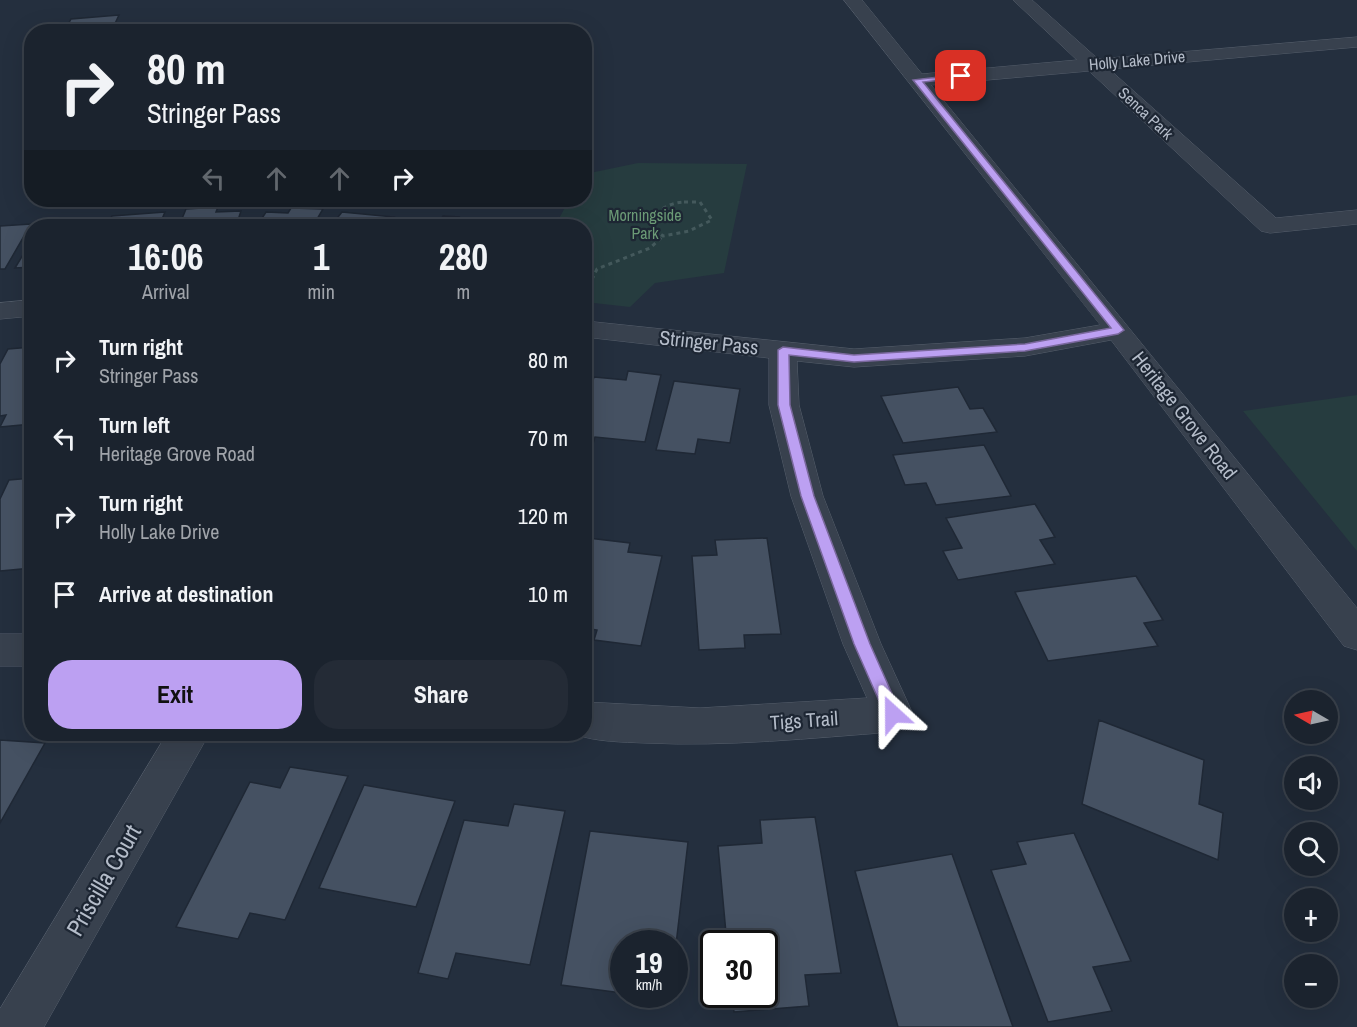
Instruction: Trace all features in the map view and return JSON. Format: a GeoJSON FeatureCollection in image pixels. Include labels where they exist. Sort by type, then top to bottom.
{"type":"FeatureCollection","features":[{"type":"Feature","properties":{"kind":"street","name":"Heritage Grove Road"},"geometry":{"type":"LineString","coordinates":[[853,0],[1118,330],[1357,635]]}},
{"type":"Feature","properties":{"kind":"street","name":"Senca Park"},"geometry":{"type":"LineString","coordinates":[[1023,0],[1270,226],[1357,217]]}},
{"type":"Feature","properties":{"kind":"street","name":"Holly Lake Drive"},"geometry":{"type":"LineString","coordinates":[[917,80],[1357,42]]}},
{"type":"Feature","properties":{"kind":"street"},"geometry":{"type":"LineString","coordinates":[[0,311],[24,309]]}},
{"type":"Feature","properties":{"kind":"street","name":"Stringer Pass"},"geometry":{"type":"LineString","coordinates":[[592,330],[854,358],[1025,347],[1118,330]]}},
{"type":"Feature","properties":{"kind":"street","name":"Tigs Trail"},"geometry":{"type":"LineString","coordinates":[[592,721],[633,727],[750,724],[893,714],[862,644],[807,496],[784,405],[783,350]]}},
{"type":"Feature","properties":{"kind":"street"},"geometry":{"type":"LineString","coordinates":[[0,650],[24,650]]}},
{"type":"Feature","properties":{"kind":"street","name":"Priscilla Court"},"geometry":{"type":"LineString","coordinates":[[17,1027],[185,741]]}},
{"type":"Feature","properties":{"kind":"path"},"geometry":{"type":"LineString","coordinates":[[592,279],[597,269],[650,248],[663,236],[689,231],[712,219],[700,202],[672,201],[658,210],[650,220],[654,229],[663,236]]}},
{"type":"Feature","properties":{"kind":"green space","name":"Morningside Park"},"geometry":{"type":"Polygon","coordinates":[[[638,163],[747,164],[724,273],[655,283],[630,307],[592,303],[592,219],[559,219],[565,207],[592,207],[592,173],[638,163]]]}},
{"type":"Feature","properties":{"kind":"green space"},"geometry":{"type":"Polygon","coordinates":[[[1357,395],[1357,551],[1243,411],[1357,395]]]}},
{"type":"Feature","properties":{"kind":"building"},"geometry":{"type":"Polygon","coordinates":[[[119,15],[115,24],[68,24],[71,19],[119,15]]]}},
{"type":"Feature","properties":{"kind":"building"},"geometry":{"type":"Polygon","coordinates":[[[218,207],[216,212],[241,211],[238,219],[182,219],[186,209],[218,207]]]}},
{"type":"Feature","properties":{"kind":"building"},"geometry":{"type":"Polygon","coordinates":[[[291,208],[323,209],[317,219],[262,219],[266,212],[288,213],[291,208]]]}},
{"type":"Feature","properties":{"kind":"building"},"geometry":{"type":"Polygon","coordinates":[[[165,212],[162,219],[110,219],[112,216],[165,212]]]}},
{"type":"Feature","properties":{"kind":"building"},"geometry":{"type":"Polygon","coordinates":[[[342,212],[394,217],[392,219],[336,219],[342,212]]]}},
{"type":"Feature","properties":{"kind":"building"},"geometry":{"type":"Polygon","coordinates":[[[443,216],[459,217],[458,219],[441,219],[443,216]]]}},
{"type":"Feature","properties":{"kind":"building"},"geometry":{"type":"Polygon","coordinates":[[[24,224],[24,236],[5,269],[0,269],[0,226],[24,224]]]}},
{"type":"Feature","properties":{"kind":"building"},"geometry":{"type":"Polygon","coordinates":[[[24,253],[24,267],[15,268],[24,253]]]}},
{"type":"Feature","properties":{"kind":"building"},"geometry":{"type":"Polygon","coordinates":[[[24,348],[24,425],[0,427],[6,415],[0,416],[0,364],[8,349],[24,348]]]}},
{"type":"Feature","properties":{"kind":"building"},"geometry":{"type":"Polygon","coordinates":[[[628,371],[661,375],[645,442],[595,437],[592,447],[592,383],[594,377],[626,380],[628,371]]]}},
{"type":"Feature","properties":{"kind":"building"},"geometry":{"type":"Polygon","coordinates":[[[674,381],[740,389],[730,443],[698,439],[695,454],[656,450],[674,381]]]}},
{"type":"Feature","properties":{"kind":"building"},"geometry":{"type":"Polygon","coordinates":[[[958,387],[970,409],[983,408],[997,432],[903,443],[881,396],[958,387]]]}},
{"type":"Feature","properties":{"kind":"building"},"geometry":{"type":"Polygon","coordinates":[[[984,445],[1011,496],[936,505],[926,483],[905,485],[893,455],[984,445]]]}},
{"type":"Feature","properties":{"kind":"building"},"geometry":{"type":"Polygon","coordinates":[[[24,479],[24,569],[0,571],[0,499],[9,480],[24,479]]]}},
{"type":"Feature","properties":{"kind":"building"},"geometry":{"type":"Polygon","coordinates":[[[1035,504],[1055,537],[1040,540],[1055,564],[958,580],[943,551],[962,548],[946,518],[1035,504]]]}},
{"type":"Feature","properties":{"kind":"building"},"geometry":{"type":"Polygon","coordinates":[[[592,538],[630,543],[628,552],[662,556],[641,646],[594,640],[597,630],[592,629],[592,538]]]}},
{"type":"Feature","properties":{"kind":"building"},"geometry":{"type":"Polygon","coordinates":[[[767,538],[781,634],[744,635],[745,648],[699,650],[692,556],[717,555],[715,540],[767,538]]]}},
{"type":"Feature","properties":{"kind":"building"},"geometry":{"type":"Polygon","coordinates":[[[1136,576],[1163,620],[1144,623],[1158,646],[1048,661],[1015,592],[1136,576]]]}},
{"type":"Feature","properties":{"kind":"building"},"geometry":{"type":"Polygon","coordinates":[[[1099,720],[1204,760],[1199,804],[1223,813],[1218,860],[1082,804],[1099,720]]]}},
{"type":"Feature","properties":{"kind":"building"},"geometry":{"type":"Polygon","coordinates":[[[0,740],[45,743],[0,823],[0,740]]]}},
{"type":"Feature","properties":{"kind":"building"},"geometry":{"type":"Polygon","coordinates":[[[290,767],[348,776],[285,920],[250,913],[238,939],[176,927],[250,782],[280,788],[290,767]]]}},
{"type":"Feature","properties":{"kind":"building"},"geometry":{"type":"Polygon","coordinates":[[[364,785],[455,801],[416,907],[319,888],[364,785]]]}},
{"type":"Feature","properties":{"kind":"building"},"geometry":{"type":"Polygon","coordinates":[[[514,804],[565,811],[530,965],[456,953],[448,979],[418,973],[464,820],[508,826],[514,804]]]}},
{"type":"Feature","properties":{"kind":"building"},"geometry":{"type":"Polygon","coordinates":[[[815,817],[841,973],[805,975],[809,1006],[734,1012],[734,1008],[778,1008],[778,930],[726,930],[718,846],[762,843],[760,820],[815,817]]]}},
{"type":"Feature","properties":{"kind":"building"},"geometry":{"type":"Polygon","coordinates":[[[590,831],[688,842],[678,930],[610,930],[610,991],[561,985],[590,831]]]}},
{"type":"Feature","properties":{"kind":"building"},"geometry":{"type":"Polygon","coordinates":[[[1074,833],[1131,961],[1093,967],[1112,1011],[1048,1022],[991,870],[1026,864],[1017,842],[1074,833]]]}},
{"type":"Feature","properties":{"kind":"building"},"geometry":{"type":"Polygon","coordinates":[[[952,854],[1013,1027],[898,1027],[855,871],[952,854]]]}},
{"type":"Feature","properties":{"kind":"route"},"geometry":{"type":"LineString","coordinates":[[893,714],[862,644],[807,496],[784,405],[783,350],[854,358],[1025,347],[1118,330],[917,80],[961,76]]}}]}
